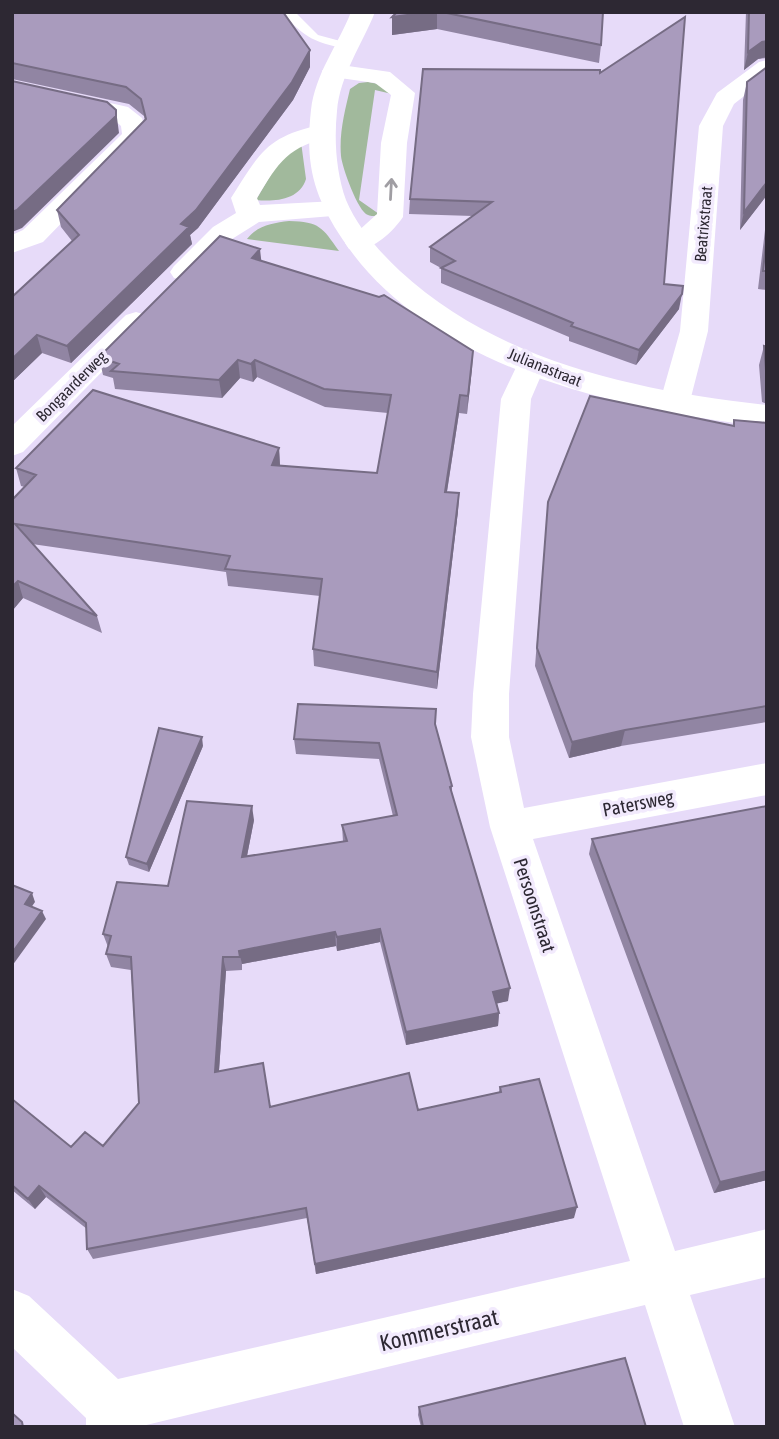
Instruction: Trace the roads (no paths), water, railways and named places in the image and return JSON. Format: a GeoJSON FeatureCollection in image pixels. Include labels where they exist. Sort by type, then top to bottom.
{"type":"FeatureCollection","features":[{"type":"Feature","properties":{"kind":"street","name":"Julianastraat"},"geometry":{"type":"LineString","coordinates":[[363,12],[334,71],[324,106],[325,170],[336,209],[380,271],[459,328],[531,364],[600,388],[674,405],[767,416]]}},
{"type":"Feature","properties":{"kind":"street","name":"Beatrixstraat"},"geometry":{"type":"LineString","coordinates":[[674,405],[694,331],[711,126],[715,108],[729,94],[767,67]]}},
{"type":"Feature","properties":{"kind":"street"},"geometry":{"type":"LineString","coordinates":[[334,71],[382,76],[403,93],[394,143],[390,217],[359,243]]}},
{"type":"Feature","properties":{"kind":"street"},"geometry":{"type":"LineString","coordinates":[[12,88],[119,112],[132,123],[135,135],[33,236],[12,245]]}},
{"type":"Feature","properties":{"kind":"street"},"geometry":{"type":"LineString","coordinates":[[250,216],[244,198],[274,151],[286,141],[323,131]]}},
{"type":"Feature","properties":{"kind":"street","name":"Bongaarderweg"},"geometry":{"type":"LineString","coordinates":[[12,445],[223,233],[250,216],[336,209]]}},
{"type":"Feature","properties":{"kind":"street","name":"Persoonstraat"},"geometry":{"type":"LineString","coordinates":[[531,364],[516,399],[491,694],[490,737],[509,827],[710,1427]]}},
{"type":"Feature","properties":{"kind":"street","name":"Patersweg"},"geometry":{"type":"LineString","coordinates":[[509,827],[767,779]]}},
{"type":"Feature","properties":{"kind":"street","name":"Kommerstraat"},"geometry":{"type":"LineString","coordinates":[[111,1416],[767,1253]]}},
{"type":"Feature","properties":{"kind":"street"},"geometry":{"type":"LineString","coordinates":[[12,1313],[111,1416]]}},
{"type":"Feature","properties":{"kind":"lane"},"geometry":{"type":"LineString","coordinates":[[289,12],[305,34],[317,40],[349,45]]}}]}
